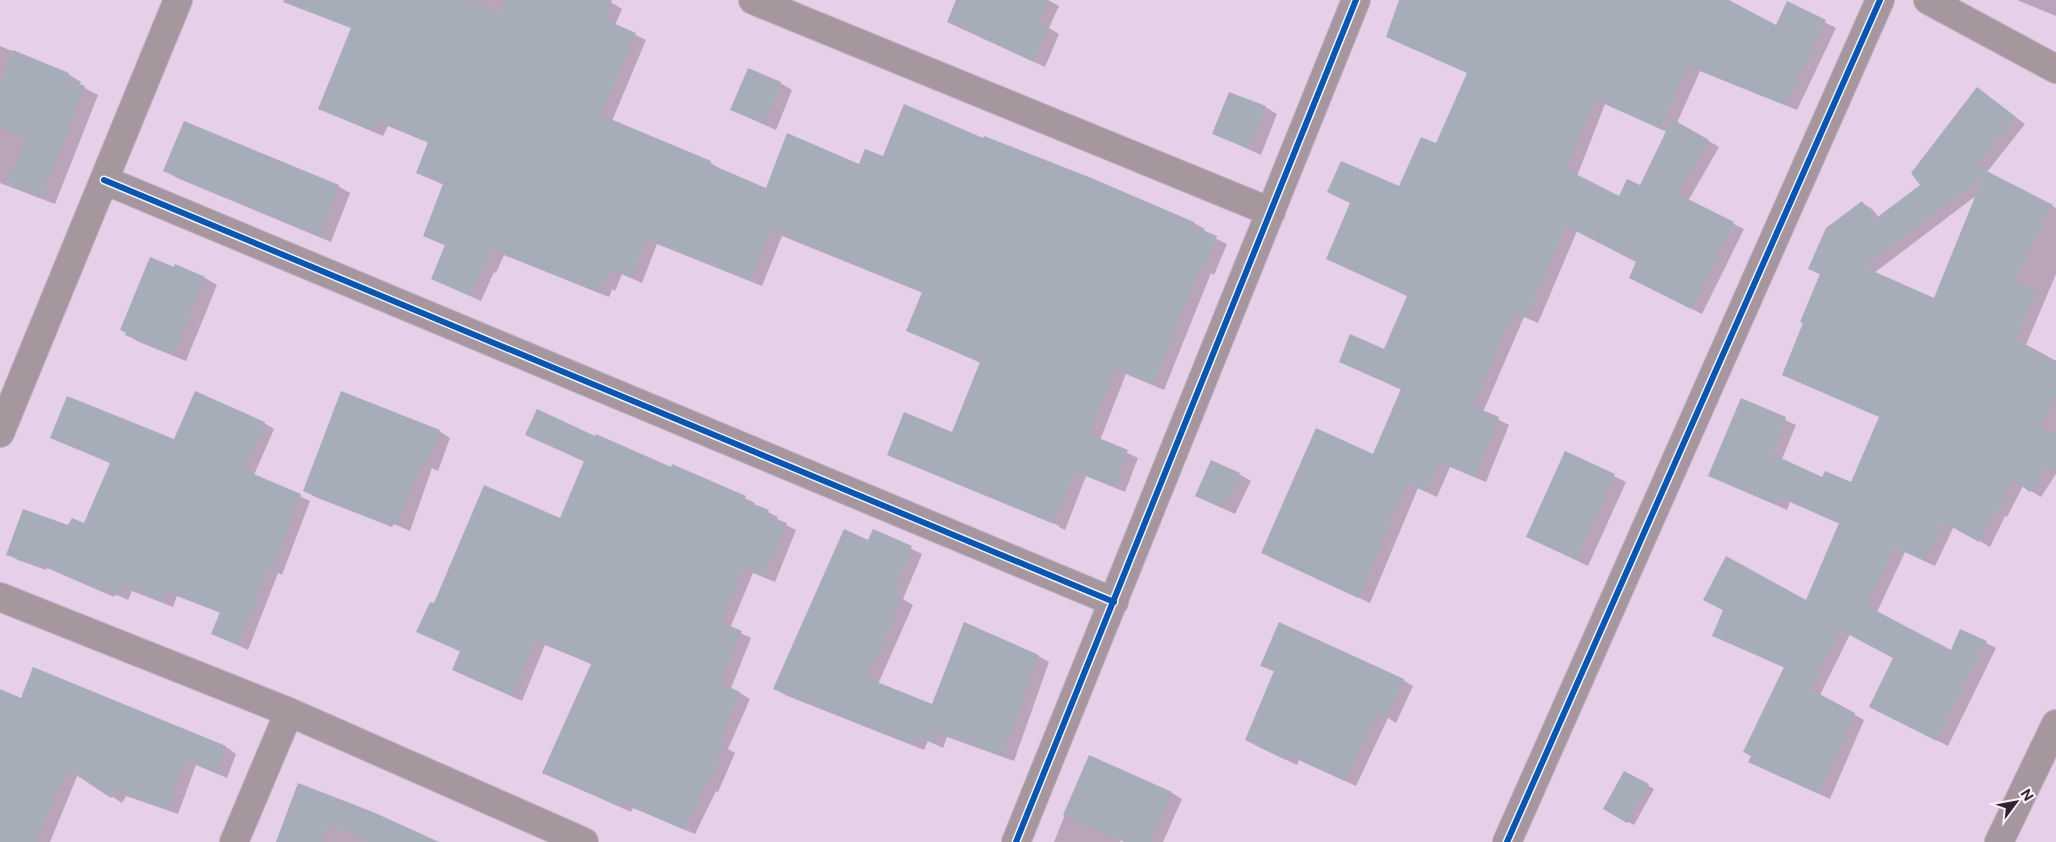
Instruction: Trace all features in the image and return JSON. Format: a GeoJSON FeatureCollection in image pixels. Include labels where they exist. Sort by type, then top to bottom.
{"type":"FeatureCollection","features":[{"type":"Feature","properties":{"kind":"street"},"geometry":{"type":"LineString","coordinates":[[0,433],[178,0]]}},
{"type":"Feature","properties":{"kind":"street"},"geometry":{"type":"LineString","coordinates":[[753,0],[1271,212]]}},
{"type":"Feature","properties":{"kind":"street"},"geometry":{"type":"LineString","coordinates":[[1016,842],[1356,0]]}},
{"type":"Feature","properties":{"kind":"street"},"geometry":{"type":"LineString","coordinates":[[1507,842],[1880,0]]}},
{"type":"Feature","properties":{"kind":"street"},"geometry":{"type":"LineString","coordinates":[[1928,0],[2056,69]]}},
{"type":"Feature","properties":{"kind":"street"},"geometry":{"type":"LineString","coordinates":[[104,180],[1114,602]]}},
{"type":"Feature","properties":{"kind":"street"},"geometry":{"type":"LineString","coordinates":[[0,597],[288,712],[584,842]]}},
{"type":"Feature","properties":{"kind":"street"},"geometry":{"type":"LineString","coordinates":[[234,842],[288,712]]}},
{"type":"Feature","properties":{"kind":"street"},"geometry":{"type":"LineString","coordinates":[[1999,842],[2056,724]]}},
{"type":"Feature","properties":{"kind":"building"},"geometry":{"type":"Polygon","coordinates":[[[284,0],[470,0],[500,12],[503,0],[612,0],[604,19],[636,33],[601,115],[711,161],[710,164],[766,188],[787,133],[859,164],[865,149],[883,156],[904,104],[983,138],[984,136],[1089,177],[1194,222],[1193,226],[1217,236],[1203,270],[1200,268],[1153,384],[1115,369],[1089,434],[1128,450],[1114,487],[1075,471],[1054,524],[887,455],[904,412],[952,432],[980,362],[906,331],[922,292],[771,230],[751,281],[646,239],[631,278],[610,269],[604,285],[601,284],[597,292],[493,250],[470,296],[431,279],[445,245],[423,236],[443,184],[416,173],[428,142],[376,121],[372,131],[318,109],[351,28],[283,2],[284,0]]]}},
{"type":"Feature","properties":{"kind":"building"},"geometry":{"type":"Polygon","coordinates":[[[956,0],[1048,0],[1039,22],[1049,26],[1034,62],[947,22],[956,0]]]}},
{"type":"Feature","properties":{"kind":"building"},"geometry":{"type":"Polygon","coordinates":[[[1399,0],[1729,0],[1776,25],[1787,1],[1826,20],[1785,105],[1688,66],[1661,129],[1594,99],[1566,169],[1619,196],[1627,179],[1640,185],[1672,119],[1709,140],[1678,194],[1734,222],[1691,309],[1629,278],[1636,262],[1566,226],[1526,318],[1513,312],[1473,406],[1499,417],[1475,477],[1439,462],[1426,492],[1407,483],[1358,598],[1261,553],[1316,428],[1373,454],[1401,389],[1339,362],[1350,334],[1384,349],[1407,296],[1326,259],[1350,203],[1327,192],[1341,161],[1399,186],[1421,137],[1436,143],[1467,73],[1386,37],[1399,0]]]}},
{"type":"Feature","properties":{"kind":"building"},"geometry":{"type":"Polygon","coordinates":[[[13,50],[69,73],[66,78],[85,86],[42,198],[8,185],[26,138],[0,128],[0,82],[13,50]]]}},
{"type":"Feature","properties":{"kind":"building"},"geometry":{"type":"Polygon","coordinates":[[[748,68],[781,82],[764,124],[730,110],[748,68]]]}},
{"type":"Feature","properties":{"kind":"building"},"geometry":{"type":"Polygon","coordinates":[[[1977,87],[2016,117],[1977,166],[2053,205],[2015,281],[2036,291],[2016,339],[2056,361],[2056,393],[2040,426],[2056,433],[2056,470],[2047,466],[2030,492],[2013,480],[1996,512],[1994,511],[1979,542],[1943,522],[1925,561],[1894,547],[1867,606],[1951,650],[1960,629],[1987,641],[1937,741],[1869,707],[1893,658],[1840,630],[1810,689],[1855,713],[1819,794],[1748,762],[1751,756],[1743,752],[1784,667],[1712,636],[1723,610],[1703,600],[1726,556],[1806,600],[1839,523],[1780,497],[1776,505],[1708,476],[1741,398],[1786,417],[1772,454],[1822,477],[1825,471],[1851,482],[1879,417],[1782,375],[1803,323],[1800,322],[1820,274],[1808,269],[1826,228],[1862,201],[1875,219],[1920,185],[1911,173],[1977,87]],[[1983,177],[1864,267],[1934,298],[1983,177]]]}},
{"type":"Feature","properties":{"kind":"building"},"geometry":{"type":"Polygon","coordinates":[[[1229,92],[1266,106],[1249,149],[1212,134],[1229,92]]]}},
{"type":"Feature","properties":{"kind":"building"},"geometry":{"type":"Polygon","coordinates":[[[184,121],[339,185],[319,236],[163,171],[184,121]]]}},
{"type":"Feature","properties":{"kind":"building"},"geometry":{"type":"Polygon","coordinates":[[[150,257],[174,267],[175,264],[205,277],[174,355],[125,335],[126,333],[120,330],[150,257]]]}},
{"type":"Feature","properties":{"kind":"building"},"geometry":{"type":"Polygon","coordinates":[[[195,391],[265,422],[244,470],[301,494],[272,570],[268,569],[238,645],[211,634],[220,612],[167,592],[163,602],[122,586],[118,596],[105,590],[104,592],[37,563],[36,565],[6,555],[23,509],[68,525],[72,518],[84,523],[110,463],[50,438],[67,396],[174,439],[195,391]]]}},
{"type":"Feature","properties":{"kind":"building"},"geometry":{"type":"Polygon","coordinates":[[[341,391],[440,430],[427,465],[421,463],[398,525],[382,519],[381,522],[303,491],[341,391]]]}},
{"type":"Feature","properties":{"kind":"building"},"geometry":{"type":"Polygon","coordinates":[[[537,409],[595,436],[596,434],[671,467],[672,464],[746,496],[744,500],[769,510],[767,515],[787,523],[764,577],[743,568],[721,622],[742,631],[720,683],[740,692],[719,743],[725,746],[708,787],[705,786],[685,830],[623,803],[621,807],[542,773],[591,664],[535,640],[512,696],[452,670],[460,651],[416,632],[430,602],[434,603],[484,485],[560,518],[584,461],[525,435],[537,409]]]}},
{"type":"Feature","properties":{"kind":"building"},"geometry":{"type":"Polygon","coordinates":[[[1565,451],[1615,474],[1576,560],[1526,537],[1565,451]]]}},
{"type":"Feature","properties":{"kind":"building"},"geometry":{"type":"Polygon","coordinates":[[[1211,460],[1240,473],[1222,508],[1195,496],[1211,460]]]}},
{"type":"Feature","properties":{"kind":"building"},"geometry":{"type":"Polygon","coordinates":[[[844,529],[868,540],[873,529],[912,546],[893,593],[903,598],[867,678],[932,704],[964,622],[1039,655],[1003,756],[937,732],[933,743],[917,736],[913,745],[773,689],[844,529]]]}},
{"type":"Feature","properties":{"kind":"building"},"geometry":{"type":"Polygon","coordinates":[[[1279,622],[1404,679],[1386,718],[1377,713],[1345,781],[1288,755],[1286,760],[1245,740],[1274,671],[1260,666],[1279,622]]]}},
{"type":"Feature","properties":{"kind":"building"},"geometry":{"type":"Polygon","coordinates":[[[33,667],[226,746],[216,773],[185,760],[168,809],[115,791],[111,798],[67,769],[36,842],[0,842],[0,689],[21,698],[33,667]]]}},
{"type":"Feature","properties":{"kind":"building"},"geometry":{"type":"Polygon","coordinates":[[[1089,755],[1172,792],[1150,842],[1125,842],[1063,815],[1089,755]]]}},
{"type":"Feature","properties":{"kind":"building"},"geometry":{"type":"Polygon","coordinates":[[[1624,771],[1649,784],[1627,823],[1603,809],[1624,771]]]}},
{"type":"Feature","properties":{"kind":"building"},"geometry":{"type":"Polygon","coordinates":[[[298,783],[373,812],[439,842],[370,842],[327,825],[321,842],[276,842],[298,783]]]}},
{"type":"Feature","properties":{"kind":"cycle path"},"geometry":{"type":"LineString","coordinates":[[1016,842],[1356,0]]}},
{"type":"Feature","properties":{"kind":"cycle path"},"geometry":{"type":"LineString","coordinates":[[1507,842],[1880,0]]}},
{"type":"Feature","properties":{"kind":"cycle path"},"geometry":{"type":"LineString","coordinates":[[104,180],[1114,602]]}}]}
